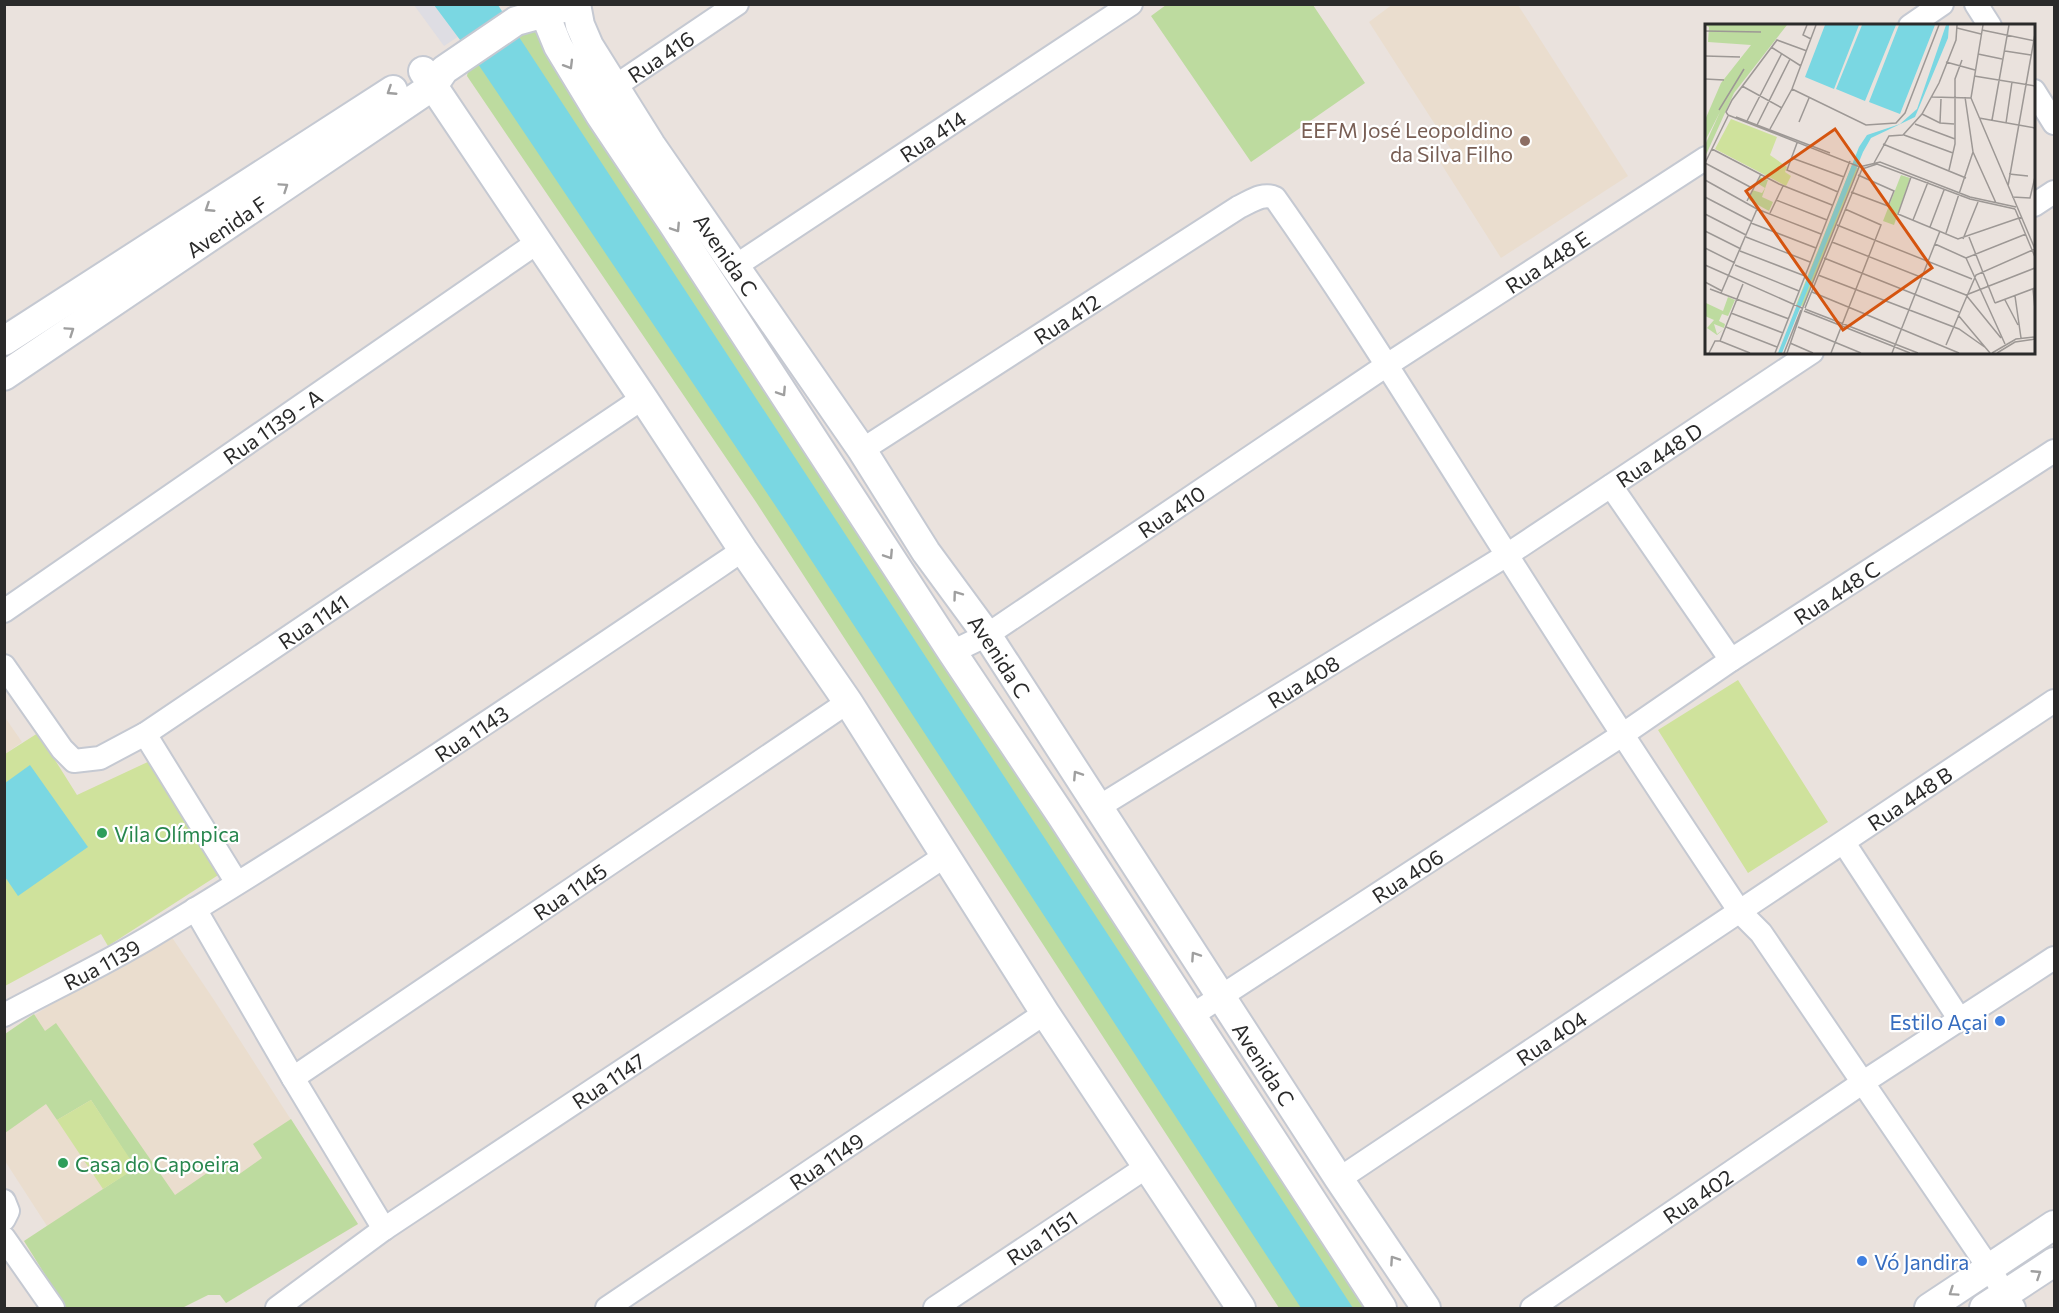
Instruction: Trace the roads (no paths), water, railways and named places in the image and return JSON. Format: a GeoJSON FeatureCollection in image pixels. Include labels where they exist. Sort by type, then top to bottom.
{"type":"FeatureCollection","features":[{"type":"Feature","properties":{"kind":"street","name":"Rua 416"},"geometry":{"type":"LineString","coordinates":[[614,87],[737,4]]}},
{"type":"Feature","properties":{"kind":"street"},"geometry":{"type":"LineString","coordinates":[[1913,24],[1942,4]]}},
{"type":"Feature","properties":{"kind":"street"},"geometry":{"type":"LineString","coordinates":[[1976,4],[1989,24]]}},
{"type":"Feature","properties":{"kind":"street","name":"Avenida C"},"geometry":{"type":"LineString","coordinates":[[576,5],[580,25],[614,87],[862,450],[926,552],[987,635],[1339,1179],[1426,1308]]}},
{"type":"Feature","properties":{"kind":"street"},"geometry":{"type":"LineString","coordinates":[[576,5],[544,8],[516,21],[437,74],[538,242],[743,550],[848,702],[1046,1013],[1241,1308]]}},
{"type":"Feature","properties":{"kind":"street","name":"Rua 414"},"geometry":{"type":"LineString","coordinates":[[735,267],[1131,5]]}},
{"type":"Feature","properties":{"kind":"street","name":"Avenida C"},"geometry":{"type":"LineString","coordinates":[[544,8],[558,46],[600,115],[1061,815],[1382,1308]]}},
{"type":"Feature","properties":{"kind":"street","name":"Avenida F"},"geometry":{"type":"LineString","coordinates":[[11,337],[437,74]]}},
{"type":"Feature","properties":{"kind":"street","name":"Avenida F"},"geometry":{"type":"LineString","coordinates":[[4,376],[437,74]]}},
{"type":"Feature","properties":{"kind":"street"},"geometry":{"type":"LineString","coordinates":[[2035,93],[2055,123]]}},
{"type":"Feature","properties":{"kind":"street","name":"Rua 448 E"},"geometry":{"type":"LineString","coordinates":[[1387,365],[1705,159]]}},
{"type":"Feature","properties":{"kind":"street"},"geometry":{"type":"LineString","coordinates":[[2035,205],[2055,192]]}},
{"type":"Feature","properties":{"kind":"street","name":"Rua 412"},"geometry":{"type":"LineString","coordinates":[[862,450],[1239,207],[1261,196],[1275,198],[1387,365]]}},
{"type":"Feature","properties":{"kind":"street","name":"Rua 1139 - A"},"geometry":{"type":"LineString","coordinates":[[4,611],[538,242]]}},
{"type":"Feature","properties":{"kind":"street"},"geometry":{"type":"LineString","coordinates":[[11,337],[33,356]]}},
{"type":"Feature","properties":{"kind":"street","name":"Rua 448 D"},"geometry":{"type":"LineString","coordinates":[[1507,555],[1809,354]]}},
{"type":"Feature","properties":{"kind":"street"},"geometry":{"type":"LineString","coordinates":[[1387,365],[1622,735],[1740,912],[1761,933],[1989,1268],[2001,1304],[2055,1262]]}},
{"type":"Feature","properties":{"kind":"street","name":"Rua 410"},"geometry":{"type":"LineString","coordinates":[[952,652],[987,635],[1387,365]]}},
{"type":"Feature","properties":{"kind":"street","name":"Rua 1141"},"geometry":{"type":"LineString","coordinates":[[4,666],[62,749],[74,761],[100,758],[145,734],[643,398]]}},
{"type":"Feature","properties":{"kind":"street","name":"Rua 448 C"},"geometry":{"type":"LineString","coordinates":[[1622,735],[1731,660],[2055,451]]}},
{"type":"Feature","properties":{"kind":"street"},"geometry":{"type":"LineString","coordinates":[[1611,486],[1731,660]]}},
{"type":"Feature","properties":{"kind":"street","name":"Rua 1143"},"geometry":{"type":"LineString","coordinates":[[195,909],[470,735],[743,550]]}},
{"type":"Feature","properties":{"kind":"street","name":"Rua 408"},"geometry":{"type":"LineString","coordinates":[[1098,808],[1507,555]]}},
{"type":"Feature","properties":{"kind":"street","name":"Rua 448 B"},"geometry":{"type":"LineString","coordinates":[[1763,897],[2055,701]]}},
{"type":"Feature","properties":{"kind":"street","name":"Rua 1145"},"geometry":{"type":"LineString","coordinates":[[293,1078],[848,702]]}},
{"type":"Feature","properties":{"kind":"street"},"geometry":{"type":"LineString","coordinates":[[145,734],[237,883]]}},
{"type":"Feature","properties":{"kind":"street","name":"Rua 406"},"geometry":{"type":"LineString","coordinates":[[1191,1016],[1622,735]]}},
{"type":"Feature","properties":{"kind":"street"},"geometry":{"type":"LineString","coordinates":[[1844,843],[1960,1020]]}},
{"type":"Feature","properties":{"kind":"street","name":"Rua 1147"},"geometry":{"type":"LineString","coordinates":[[277,1308],[384,1229],[945,856]]}},
{"type":"Feature","properties":{"kind":"street","name":"Rua 404"},"geometry":{"type":"LineString","coordinates":[[1339,1179],[1763,897]]}},
{"type":"Feature","properties":{"kind":"street"},"geometry":{"type":"LineString","coordinates":[[195,909],[384,1229]]}},
{"type":"Feature","properties":{"kind":"street","name":"Rua 1139"},"geometry":{"type":"LineString","coordinates":[[4,1015],[151,937],[195,909]]}},
{"type":"Feature","properties":{"kind":"street","name":"Rua 402"},"geometry":{"type":"LineString","coordinates":[[1532,1308],[1862,1083],[2055,958]]}},
{"type":"Feature","properties":{"kind":"street","name":"Rua 1149"},"geometry":{"type":"LineString","coordinates":[[607,1308],[1046,1013]]}},
{"type":"Feature","properties":{"kind":"street","name":"Rua 1151"},"geometry":{"type":"LineString","coordinates":[[935,1308],[1148,1166]]}},
{"type":"Feature","properties":{"kind":"street"},"geometry":{"type":"LineString","coordinates":[[4,1201],[8,1211],[4,1219]]}},
{"type":"Feature","properties":{"kind":"street"},"geometry":{"type":"LineString","coordinates":[[1929,1308],[2055,1225]]}},
{"type":"Feature","properties":{"kind":"street"},"geometry":{"type":"LineString","coordinates":[[4,1238],[53,1308]]}},
{"type":"Feature","properties":{"kind":"water"},"geometry":{"type":"Polygon","coordinates":[[[434,5],[498,5],[1353,1308],[1301,1308],[783,517],[478,64],[434,5]]]}},
{"type":"Feature","properties":{"kind":"water"},"geometry":{"type":"Polygon","coordinates":[[[30,765],[88,847],[18,896],[5,877],[5,783],[30,765]]]}},
{"type":"Feature","properties":{"kind":"place","name":"EEFM José Leopoldino da Silva Filho"},"geometry":{"type":"Point","coordinates":[1525,141]}},
{"type":"Feature","properties":{"kind":"place","name":"Vila Olímpica"},"geometry":{"type":"Point","coordinates":[102,833]}},
{"type":"Feature","properties":{"kind":"place","name":"Estilo Açai"},"geometry":{"type":"Point","coordinates":[2000,1021]}},
{"type":"Feature","properties":{"kind":"place","name":"Casa do Capoeira"},"geometry":{"type":"Point","coordinates":[63,1163]}},
{"type":"Feature","properties":{"kind":"place","name":"Vó Jandira"},"geometry":{"type":"Point","coordinates":[1862,1261]}}]}
